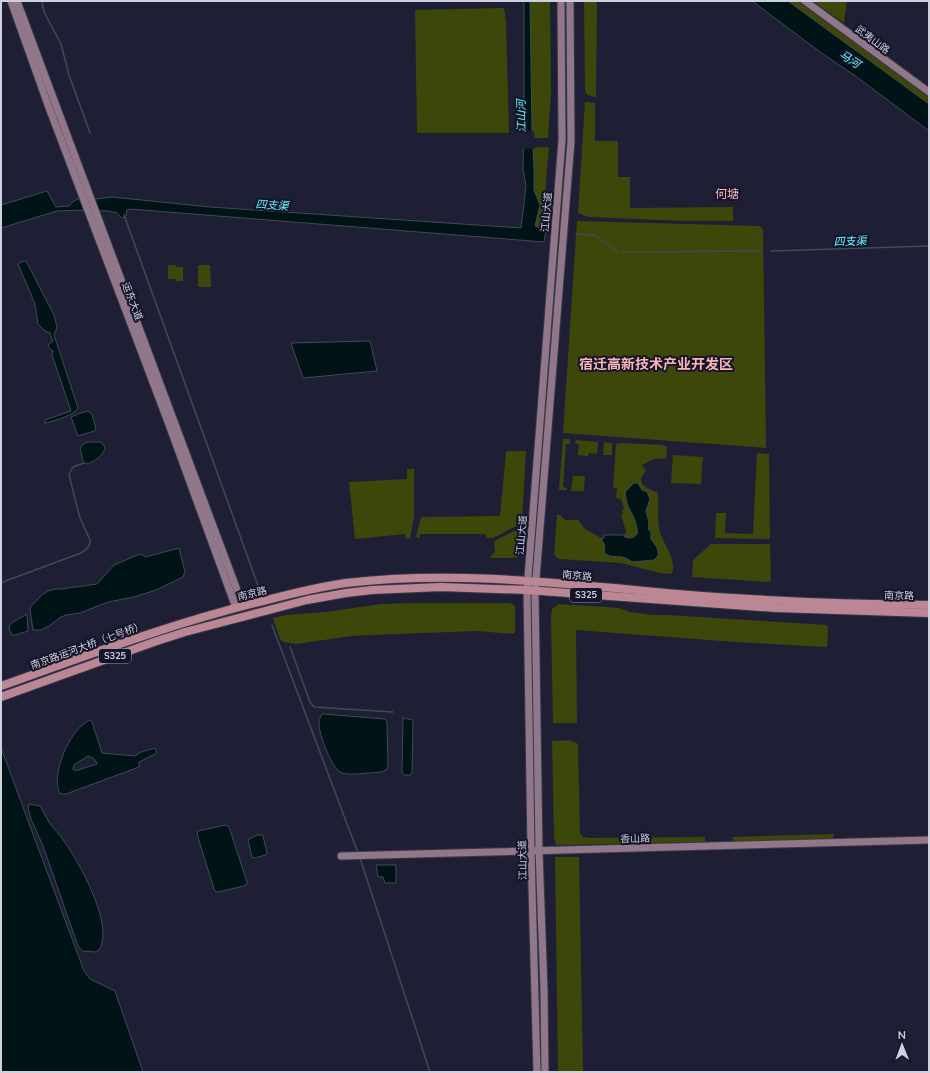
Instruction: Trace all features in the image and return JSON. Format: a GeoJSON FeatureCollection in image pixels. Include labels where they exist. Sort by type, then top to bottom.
{"type":"FeatureCollection","features":[{"type":"Feature","properties":{"kind":"main road","name":"运东大道"},"geometry":{"type":"LineString","coordinates":[[11,1],[48,105],[88,199]]}},
{"type":"Feature","properties":{"kind":"main road","name":"运东大道"},"geometry":{"type":"LineString","coordinates":[[17,1],[96,223],[240,607]]}},
{"type":"Feature","properties":{"kind":"main road","name":"江山大道"},"geometry":{"type":"LineString","coordinates":[[537,1072],[531,851],[527,581],[562,140],[561,1]]}},
{"type":"Feature","properties":{"kind":"main road","name":"江山大道"},"geometry":{"type":"LineString","coordinates":[[545,1072],[544,990],[539,850],[536,581],[571,140],[570,1]]}},
{"type":"Feature","properties":{"kind":"main road","name":"武夷山路"},"geometry":{"type":"LineString","coordinates":[[805,1],[929,92]]}},
{"type":"Feature","properties":{"kind":"main road","name":"南京路"},"geometry":{"type":"LineString","coordinates":[[226,610],[305,591],[344,584],[372,581],[442,578],[536,581],[682,594],[773,600],[929,605]]}},
{"type":"Feature","properties":{"kind":"main road","name":"南京路"},"geometry":{"type":"LineString","coordinates":[[230,620],[307,600],[346,593],[372,590],[441,587],[527,590],[776,608],[929,613]]}},
{"type":"Feature","properties":{"kind":"main road","name":"南京路运河大桥（七号桥）"},"geometry":{"type":"LineString","coordinates":[[1,686],[147,634],[226,610]]}},
{"type":"Feature","properties":{"kind":"main road","name":"南京路运河大桥（七号桥）"},"geometry":{"type":"LineString","coordinates":[[1,697],[154,642],[230,620]]}},
{"type":"Feature","properties":{"kind":"main road","name":"香山路"},"geometry":{"type":"LineString","coordinates":[[341,856],[929,840]]}},
{"type":"Feature","properties":{"kind":"green space"},"geometry":{"type":"Polygon","coordinates":[[[530,1],[550,1],[551,93],[548,138],[532,138],[530,1]]]}},
{"type":"Feature","properties":{"kind":"green space"},"geometry":{"type":"Polygon","coordinates":[[[584,1],[597,1],[596,97],[587,95],[585,91],[584,1]]]}},
{"type":"Feature","properties":{"kind":"green space"},"geometry":{"type":"Polygon","coordinates":[[[788,1],[802,1],[929,95],[929,104],[788,1]]]}},
{"type":"Feature","properties":{"kind":"green space"},"geometry":{"type":"Polygon","coordinates":[[[812,1],[847,1],[844,23],[812,1]]]}},
{"type":"Feature","properties":{"kind":"green space"},"geometry":{"type":"Polygon","coordinates":[[[504,8],[506,21],[509,133],[417,132],[415,10],[504,8]]]}},
{"type":"Feature","properties":{"kind":"green space"},"geometry":{"type":"Polygon","coordinates":[[[585,102],[595,103],[595,141],[618,141],[618,177],[630,177],[630,208],[733,207],[733,221],[685,221],[589,217],[578,213],[585,102]]]}},
{"type":"Feature","properties":{"kind":"green space"},"geometry":{"type":"Polygon","coordinates":[[[533,147],[549,147],[542,228],[535,226],[540,205],[534,190],[533,147]]]}},
{"type":"Feature","properties":{"kind":"green space"},"geometry":{"type":"Polygon","coordinates":[[[577,221],[760,226],[763,230],[766,448],[563,433],[577,221]]]}},
{"type":"Feature","properties":{"kind":"green space"},"geometry":{"type":"Polygon","coordinates":[[[168,265],[183,267],[183,281],[168,279],[168,265]]]}},
{"type":"Feature","properties":{"kind":"green space"},"geometry":{"type":"Polygon","coordinates":[[[198,265],[210,265],[211,287],[198,287],[198,265]]]}},
{"type":"Feature","properties":{"kind":"green space"},"geometry":{"type":"Polygon","coordinates":[[[563,439],[570,439],[570,444],[566,444],[563,487],[567,488],[567,490],[559,490],[563,439]]]}},
{"type":"Feature","properties":{"kind":"green space"},"geometry":{"type":"Polygon","coordinates":[[[576,440],[598,442],[597,454],[589,453],[588,456],[578,455],[579,444],[575,444],[576,440]]]}},
{"type":"Feature","properties":{"kind":"green space"},"geometry":{"type":"Polygon","coordinates":[[[604,442],[612,443],[612,455],[603,455],[604,442]]]}},
{"type":"Feature","properties":{"kind":"green space"},"geometry":{"type":"Polygon","coordinates":[[[616,444],[663,445],[667,447],[666,458],[654,459],[642,465],[646,471],[641,480],[647,488],[658,493],[659,528],[671,556],[673,568],[672,574],[660,573],[621,563],[560,559],[554,554],[557,515],[560,515],[565,520],[578,520],[585,529],[601,538],[604,538],[604,535],[625,535],[626,531],[621,515],[623,515],[622,510],[624,509],[621,499],[616,498],[617,488],[613,488],[616,444]]]}},
{"type":"Feature","properties":{"kind":"green space"},"geometry":{"type":"Polygon","coordinates":[[[507,451],[526,451],[522,521],[520,524],[493,538],[486,538],[486,534],[420,534],[420,538],[416,537],[421,517],[500,516],[507,451]]]}},
{"type":"Feature","properties":{"kind":"green space"},"geometry":{"type":"Polygon","coordinates":[[[757,453],[769,454],[770,539],[715,538],[716,513],[726,513],[725,533],[753,534],[757,453]]]}},
{"type":"Feature","properties":{"kind":"green space"},"geometry":{"type":"Polygon","coordinates":[[[673,455],[703,457],[701,484],[671,483],[673,455]]]}},
{"type":"Feature","properties":{"kind":"green space"},"geometry":{"type":"Polygon","coordinates":[[[407,469],[414,469],[414,517],[410,538],[406,539],[405,534],[355,539],[349,482],[407,479],[407,469]]]}},
{"type":"Feature","properties":{"kind":"green space"},"geometry":{"type":"Polygon","coordinates":[[[573,476],[585,476],[584,491],[571,491],[573,476]]]}},
{"type":"Feature","properties":{"kind":"green space"},"geometry":{"type":"Polygon","coordinates":[[[518,529],[521,530],[520,553],[518,557],[489,558],[495,552],[494,542],[496,540],[518,529]]]}},
{"type":"Feature","properties":{"kind":"green space"},"geometry":{"type":"Polygon","coordinates":[[[711,544],[770,544],[771,581],[692,577],[693,560],[711,544]]]}},
{"type":"Feature","properties":{"kind":"green space"},"geometry":{"type":"Polygon","coordinates":[[[510,603],[515,606],[515,632],[513,634],[477,631],[351,636],[297,644],[284,642],[280,639],[273,618],[381,604],[510,603]]]}},
{"type":"Feature","properties":{"kind":"green space"},"geometry":{"type":"Polygon","coordinates":[[[559,604],[619,608],[629,612],[653,615],[827,625],[827,647],[735,642],[576,630],[577,723],[553,723],[551,618],[552,609],[559,604]]]}},
{"type":"Feature","properties":{"kind":"green space"},"geometry":{"type":"Polygon","coordinates":[[[570,740],[578,744],[580,833],[583,837],[705,837],[705,842],[556,845],[554,837],[552,741],[570,740]]]}},
{"type":"Feature","properties":{"kind":"green space"},"geometry":{"type":"Polygon","coordinates":[[[834,834],[832,840],[735,842],[732,837],[834,834]]]}},
{"type":"Feature","properties":{"kind":"green space"},"geometry":{"type":"Polygon","coordinates":[[[555,857],[579,857],[583,1072],[558,1072],[555,857]]]}},
{"type":"Feature","properties":{"kind":"water"},"geometry":{"type":"Polygon","coordinates":[[[524,1],[530,1],[534,190],[540,205],[535,226],[546,230],[544,242],[130,209],[127,210],[126,216],[122,218],[117,213],[109,211],[57,211],[1,228],[1,205],[47,191],[56,207],[69,206],[78,199],[88,200],[112,197],[210,207],[521,228],[526,186],[523,169],[524,1]]]}},
{"type":"Feature","properties":{"kind":"water","name":"马河"},"geometry":{"type":"Polygon","coordinates":[[[752,1],[788,1],[929,104],[929,131],[854,75],[820,52],[752,1]]]}},
{"type":"Feature","properties":{"kind":"water"},"geometry":{"type":"Polygon","coordinates":[[[26,261],[54,315],[57,327],[54,335],[78,408],[69,415],[46,423],[44,423],[45,420],[71,411],[52,355],[53,351],[48,345],[53,341],[50,333],[45,331],[38,324],[35,304],[18,264],[26,261]]]}},
{"type":"Feature","properties":{"kind":"water"},"geometry":{"type":"Polygon","coordinates":[[[370,341],[377,371],[303,378],[291,343],[370,341]]]}},
{"type":"Feature","properties":{"kind":"water"},"geometry":{"type":"Polygon","coordinates":[[[88,411],[92,414],[96,429],[78,436],[71,417],[88,411]]]}},
{"type":"Feature","properties":{"kind":"water"},"geometry":{"type":"Polygon","coordinates":[[[88,442],[100,442],[104,445],[105,449],[97,459],[86,464],[83,461],[80,448],[83,444],[88,442]]]}},
{"type":"Feature","properties":{"kind":"water"},"geometry":{"type":"Polygon","coordinates":[[[634,483],[638,483],[642,490],[647,492],[650,499],[646,511],[649,522],[648,529],[651,532],[651,539],[658,551],[658,556],[654,560],[632,562],[624,557],[610,556],[604,552],[605,546],[601,538],[604,538],[604,535],[624,535],[625,537],[630,538],[637,534],[636,523],[627,504],[625,492],[634,483]]]}},
{"type":"Feature","properties":{"kind":"water"},"geometry":{"type":"Polygon","coordinates":[[[179,548],[185,572],[183,577],[156,590],[134,597],[108,602],[80,613],[66,615],[41,630],[33,630],[30,610],[31,606],[48,591],[97,584],[114,565],[140,554],[146,557],[179,548]]]}},
{"type":"Feature","properties":{"kind":"water"},"geometry":{"type":"Polygon","coordinates":[[[27,614],[28,631],[12,635],[9,629],[10,624],[27,614]]]}},
{"type":"Feature","properties":{"kind":"water"},"geometry":{"type":"Polygon","coordinates":[[[321,715],[385,719],[387,722],[387,769],[382,772],[357,774],[346,774],[338,770],[330,759],[321,735],[319,723],[321,715]]]}},
{"type":"Feature","properties":{"kind":"water"},"geometry":{"type":"Polygon","coordinates":[[[403,718],[413,720],[412,773],[410,775],[405,775],[402,773],[403,718]]]}},
{"type":"Feature","properties":{"kind":"water"},"geometry":{"type":"Polygon","coordinates":[[[90,720],[92,722],[102,753],[135,756],[141,752],[155,748],[157,753],[139,762],[139,767],[66,794],[60,794],[58,776],[60,764],[69,742],[75,732],[90,720]],[[88,756],[74,765],[73,769],[75,771],[97,764],[93,758],[88,756]]]}},
{"type":"Feature","properties":{"kind":"water"},"geometry":{"type":"Polygon","coordinates":[[[1,748],[84,971],[90,979],[115,991],[143,1072],[1,1072],[1,748]]]}},
{"type":"Feature","properties":{"kind":"water"},"geometry":{"type":"Polygon","coordinates":[[[29,804],[40,806],[51,825],[62,838],[86,878],[99,911],[102,926],[103,939],[99,950],[95,952],[82,951],[78,946],[43,846],[31,819],[28,808],[29,804]]]}},
{"type":"Feature","properties":{"kind":"water"},"geometry":{"type":"Polygon","coordinates":[[[225,825],[228,826],[230,830],[247,884],[216,892],[197,834],[198,831],[225,825]]]}},
{"type":"Feature","properties":{"kind":"water"},"geometry":{"type":"Polygon","coordinates":[[[257,835],[263,836],[267,853],[266,855],[254,858],[252,857],[248,840],[257,835]]]}},
{"type":"Feature","properties":{"kind":"water"},"geometry":{"type":"Polygon","coordinates":[[[376,865],[396,865],[396,883],[385,883],[383,877],[378,877],[376,865]]]}},
{"type":"Feature","properties":{"kind":"pier"},"geometry":{"type":"Polygon","coordinates":[[[522,131],[534,131],[535,149],[522,149],[522,131]]]}},
{"type":"Feature","properties":{"kind":"waterway"},"geometry":{"type":"LineString","coordinates":[[42,1],[45,14],[61,44],[69,75],[90,133]]}},
{"type":"Feature","properties":{"kind":"waterway"},"geometry":{"type":"LineString","coordinates":[[124,215],[260,591]]}},
{"type":"Feature","properties":{"kind":"waterway","name":"四支渠"},"geometry":{"type":"LineString","coordinates":[[576,234],[594,235],[618,252]]}},
{"type":"Feature","properties":{"kind":"waterway","name":"四支渠"},"geometry":{"type":"LineString","coordinates":[[771,251],[929,246]]}},
{"type":"Feature","properties":{"kind":"waterway","name":"四支渠"},"geometry":{"type":"LineString","coordinates":[[623,252],[762,251]]}},
{"type":"Feature","properties":{"kind":"waterway"},"geometry":{"type":"LineString","coordinates":[[1,583],[81,553],[89,546],[90,540],[80,518],[69,474],[73,467],[84,463]]}},
{"type":"Feature","properties":{"kind":"waterway"},"geometry":{"type":"LineString","coordinates":[[272,625],[358,853]]}},
{"type":"Feature","properties":{"kind":"waterway"},"geometry":{"type":"LineString","coordinates":[[290,647],[310,702],[314,707],[393,712]]}},
{"type":"Feature","properties":{"kind":"waterway"},"geometry":{"type":"LineString","coordinates":[[360,858],[430,1072]]}},
{"type":"Feature","properties":{"kind":"district","name":"何塘"},"geometry":{"type":"Point","coordinates":[727,194]}},
{"type":"Feature","properties":{"kind":"district","name":"宿迁高新技术产业开发区"},"geometry":{"type":"Point","coordinates":[656,364]}},
{"type":"Feature","properties":{"kind":"water label","name":"江山河"},"geometry":{"type":"Point","coordinates":[521,116]}}]}
